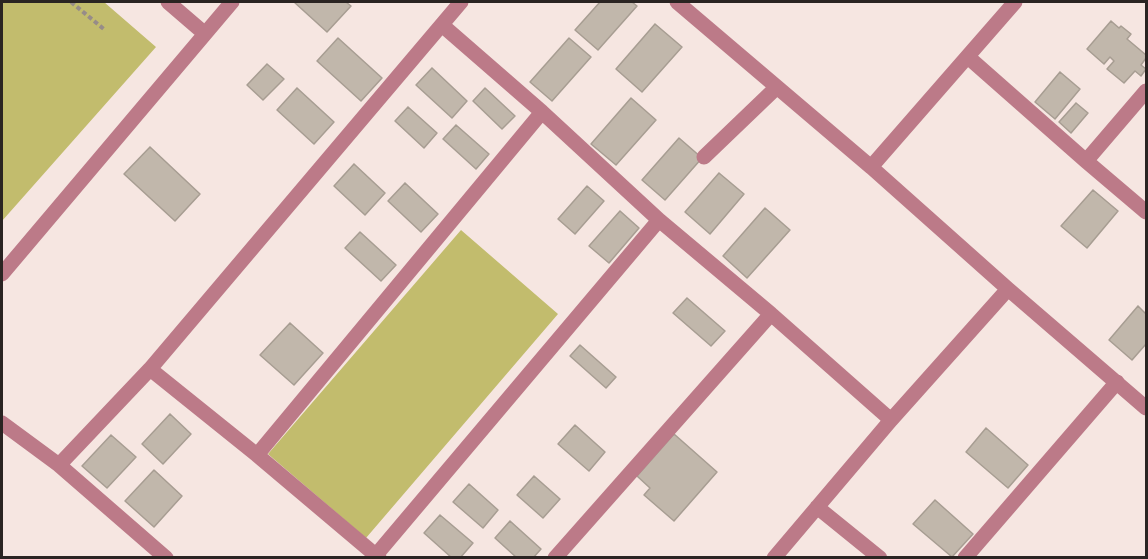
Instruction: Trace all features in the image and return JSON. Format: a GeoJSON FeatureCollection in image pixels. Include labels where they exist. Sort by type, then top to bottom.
{"type":"FeatureCollection","features":[{"type":"Feature","properties":{"kind":"street"},"geometry":{"type":"LineString","coordinates":[[168,2],[204,33]]}},
{"type":"Feature","properties":{"kind":"street"},"geometry":{"type":"LineString","coordinates":[[2,274],[232,2]]}},
{"type":"Feature","properties":{"kind":"street"},"geometry":{"type":"LineString","coordinates":[[60,465],[150,369],[461,2]]}},
{"type":"Feature","properties":{"kind":"street"},"geometry":{"type":"LineString","coordinates":[[677,2],[871,167],[1146,408]]}},
{"type":"Feature","properties":{"kind":"street"},"geometry":{"type":"LineString","coordinates":[[871,167],[1015,2]]}},
{"type":"Feature","properties":{"kind":"street"},"geometry":{"type":"LineString","coordinates":[[442,25],[542,112],[659,220],[771,314],[891,420]]}},
{"type":"Feature","properties":{"kind":"street"},"geometry":{"type":"LineString","coordinates":[[968,57],[1146,212]]}},
{"type":"Feature","properties":{"kind":"street"},"geometry":{"type":"LineString","coordinates":[[704,156],[777,87]]}},
{"type":"Feature","properties":{"kind":"street"},"geometry":{"type":"LineString","coordinates":[[1086,161],[1146,91]]}},
{"type":"Feature","properties":{"kind":"street"},"geometry":{"type":"LineString","coordinates":[[257,455],[542,112]]}},
{"type":"Feature","properties":{"kind":"street"},"geometry":{"type":"LineString","coordinates":[[150,369],[378,556],[659,220]]}},
{"type":"Feature","properties":{"kind":"street"},"geometry":{"type":"LineString","coordinates":[[774,558],[891,420],[1008,289]]}},
{"type":"Feature","properties":{"kind":"street"},"geometry":{"type":"LineString","coordinates":[[555,558],[771,314]]}},
{"type":"Feature","properties":{"kind":"street"},"geometry":{"type":"LineString","coordinates":[[965,558],[1117,382]]}},
{"type":"Feature","properties":{"kind":"street"},"geometry":{"type":"LineString","coordinates":[[2,423],[60,465],[166,558]]}},
{"type":"Feature","properties":{"kind":"street"},"geometry":{"type":"LineString","coordinates":[[817,507],[880,558]]}},
{"type":"Feature","properties":{"kind":"path"},"geometry":{"type":"LineString","coordinates":[[71,2],[105,30]]}},
{"type":"Feature","properties":{"kind":"shaded area"},"geometry":{"type":"Polygon","coordinates":[[[2,2],[104,2],[156,47],[2,221],[2,2]]]}},
{"type":"Feature","properties":{"kind":"shaded area"},"geometry":{"type":"Polygon","coordinates":[[[461,230],[558,314],[366,538],[268,454],[461,230]]]}},
{"type":"Feature","properties":{"kind":"building"},"geometry":{"type":"Polygon","coordinates":[[[294,2],[346,2],[351,6],[327,32],[294,2]]]}},
{"type":"Feature","properties":{"kind":"building"},"geometry":{"type":"Polygon","coordinates":[[[600,2],[632,2],[637,6],[598,50],[575,30],[600,2]]]}},
{"type":"Feature","properties":{"kind":"building"},"geometry":{"type":"Polygon","coordinates":[[[1111,21],[1131,34],[1127,39],[1146,55],[1141,65],[1146,69],[1141,76],[1135,71],[1124,83],[1107,69],[1114,61],[1110,57],[1104,64],[1087,49],[1111,21]]]}},
{"type":"Feature","properties":{"kind":"building"},"geometry":{"type":"Polygon","coordinates":[[[655,24],[682,47],[642,92],[616,69],[655,24]]]}},
{"type":"Feature","properties":{"kind":"building"},"geometry":{"type":"Polygon","coordinates":[[[338,38],[382,78],[361,101],[317,61],[338,38]]]}},
{"type":"Feature","properties":{"kind":"building"},"geometry":{"type":"Polygon","coordinates":[[[569,38],[591,57],[552,101],[530,82],[569,38]]]}},
{"type":"Feature","properties":{"kind":"building"},"geometry":{"type":"Polygon","coordinates":[[[267,64],[284,79],[263,100],[247,85],[267,64]]]}},
{"type":"Feature","properties":{"kind":"building"},"geometry":{"type":"Polygon","coordinates":[[[432,68],[467,101],[452,118],[416,85],[432,68]]]}},
{"type":"Feature","properties":{"kind":"building"},"geometry":{"type":"Polygon","coordinates":[[[1060,72],[1080,89],[1055,119],[1035,102],[1060,72]]]}},
{"type":"Feature","properties":{"kind":"building"},"geometry":{"type":"Polygon","coordinates":[[[297,88],[334,122],[314,144],[277,110],[297,88]]]}},
{"type":"Feature","properties":{"kind":"building"},"geometry":{"type":"Polygon","coordinates":[[[485,88],[515,116],[502,129],[473,101],[485,88]]]}},
{"type":"Feature","properties":{"kind":"building"},"geometry":{"type":"Polygon","coordinates":[[[631,98],[656,120],[616,165],[591,144],[631,98]]]}},
{"type":"Feature","properties":{"kind":"building"},"geometry":{"type":"Polygon","coordinates":[[[1076,103],[1088,113],[1071,133],[1059,122],[1076,103]]]}},
{"type":"Feature","properties":{"kind":"building"},"geometry":{"type":"Polygon","coordinates":[[[408,107],[437,133],[424,148],[395,121],[408,107]]]}},
{"type":"Feature","properties":{"kind":"building"},"geometry":{"type":"Polygon","coordinates":[[[456,125],[489,154],[476,169],[443,139],[456,125]]]}},
{"type":"Feature","properties":{"kind":"building"},"geometry":{"type":"Polygon","coordinates":[[[679,138],[702,158],[665,200],[642,180],[679,138]]]}},
{"type":"Feature","properties":{"kind":"building"},"geometry":{"type":"Polygon","coordinates":[[[150,147],[200,194],[175,221],[124,174],[150,147]]]}},
{"type":"Feature","properties":{"kind":"building"},"geometry":{"type":"Polygon","coordinates":[[[354,164],[385,193],[365,215],[334,186],[354,164]]]}},
{"type":"Feature","properties":{"kind":"building"},"geometry":{"type":"Polygon","coordinates":[[[719,173],[744,194],[710,234],[685,212],[719,173]]]}},
{"type":"Feature","properties":{"kind":"building"},"geometry":{"type":"Polygon","coordinates":[[[405,183],[438,214],[421,232],[388,201],[405,183]]]}},
{"type":"Feature","properties":{"kind":"building"},"geometry":{"type":"Polygon","coordinates":[[[587,186],[604,201],[575,234],[558,219],[587,186]]]}},
{"type":"Feature","properties":{"kind":"building"},"geometry":{"type":"Polygon","coordinates":[[[1093,190],[1118,211],[1087,248],[1061,226],[1093,190]]]}},
{"type":"Feature","properties":{"kind":"building"},"geometry":{"type":"Polygon","coordinates":[[[765,208],[790,230],[747,278],[723,256],[765,208]]]}},
{"type":"Feature","properties":{"kind":"building"},"geometry":{"type":"Polygon","coordinates":[[[620,211],[639,228],[609,263],[589,246],[620,211]]]}},
{"type":"Feature","properties":{"kind":"building"},"geometry":{"type":"Polygon","coordinates":[[[360,232],[396,265],[381,281],[345,248],[360,232]]]}},
{"type":"Feature","properties":{"kind":"building"},"geometry":{"type":"Polygon","coordinates":[[[687,298],[725,331],[711,346],[673,313],[687,298]]]}},
{"type":"Feature","properties":{"kind":"building"},"geometry":{"type":"Polygon","coordinates":[[[1138,306],[1146,314],[1146,344],[1132,360],[1109,340],[1138,306]]]}},
{"type":"Feature","properties":{"kind":"building"},"geometry":{"type":"Polygon","coordinates":[[[290,323],[323,353],[294,385],[260,355],[290,323]]]}},
{"type":"Feature","properties":{"kind":"building"},"geometry":{"type":"Polygon","coordinates":[[[580,345],[616,377],[606,388],[570,356],[580,345]]]}},
{"type":"Feature","properties":{"kind":"building"},"geometry":{"type":"Polygon","coordinates":[[[170,414],[191,434],[163,464],[142,444],[170,414]]]}},
{"type":"Feature","properties":{"kind":"building"},"geometry":{"type":"Polygon","coordinates":[[[575,425],[605,452],[589,471],[558,444],[575,425]]]}},
{"type":"Feature","properties":{"kind":"building"},"geometry":{"type":"Polygon","coordinates":[[[986,428],[1028,465],[1008,488],[966,452],[986,428]]]}},
{"type":"Feature","properties":{"kind":"building"},"geometry":{"type":"Polygon","coordinates":[[[674,434],[717,472],[674,521],[644,495],[650,488],[637,476],[674,434]]]}},
{"type":"Feature","properties":{"kind":"building"},"geometry":{"type":"Polygon","coordinates":[[[111,435],[136,457],[107,488],[82,466],[111,435]]]}},
{"type":"Feature","properties":{"kind":"building"},"geometry":{"type":"Polygon","coordinates":[[[154,470],[182,496],[154,527],[125,501],[154,470]]]}},
{"type":"Feature","properties":{"kind":"building"},"geometry":{"type":"Polygon","coordinates":[[[534,476],[560,499],[543,518],[517,495],[534,476]]]}},
{"type":"Feature","properties":{"kind":"building"},"geometry":{"type":"Polygon","coordinates":[[[469,484],[498,510],[483,528],[453,502],[469,484]]]}},
{"type":"Feature","properties":{"kind":"building"},"geometry":{"type":"Polygon","coordinates":[[[935,500],[973,534],[952,557],[913,524],[935,500]]]}},
{"type":"Feature","properties":{"kind":"building"},"geometry":{"type":"Polygon","coordinates":[[[440,515],[473,543],[460,558],[452,558],[424,533],[440,515]]]}},
{"type":"Feature","properties":{"kind":"building"},"geometry":{"type":"Polygon","coordinates":[[[510,521],[541,549],[533,558],[517,558],[495,538],[510,521]]]}}]}
